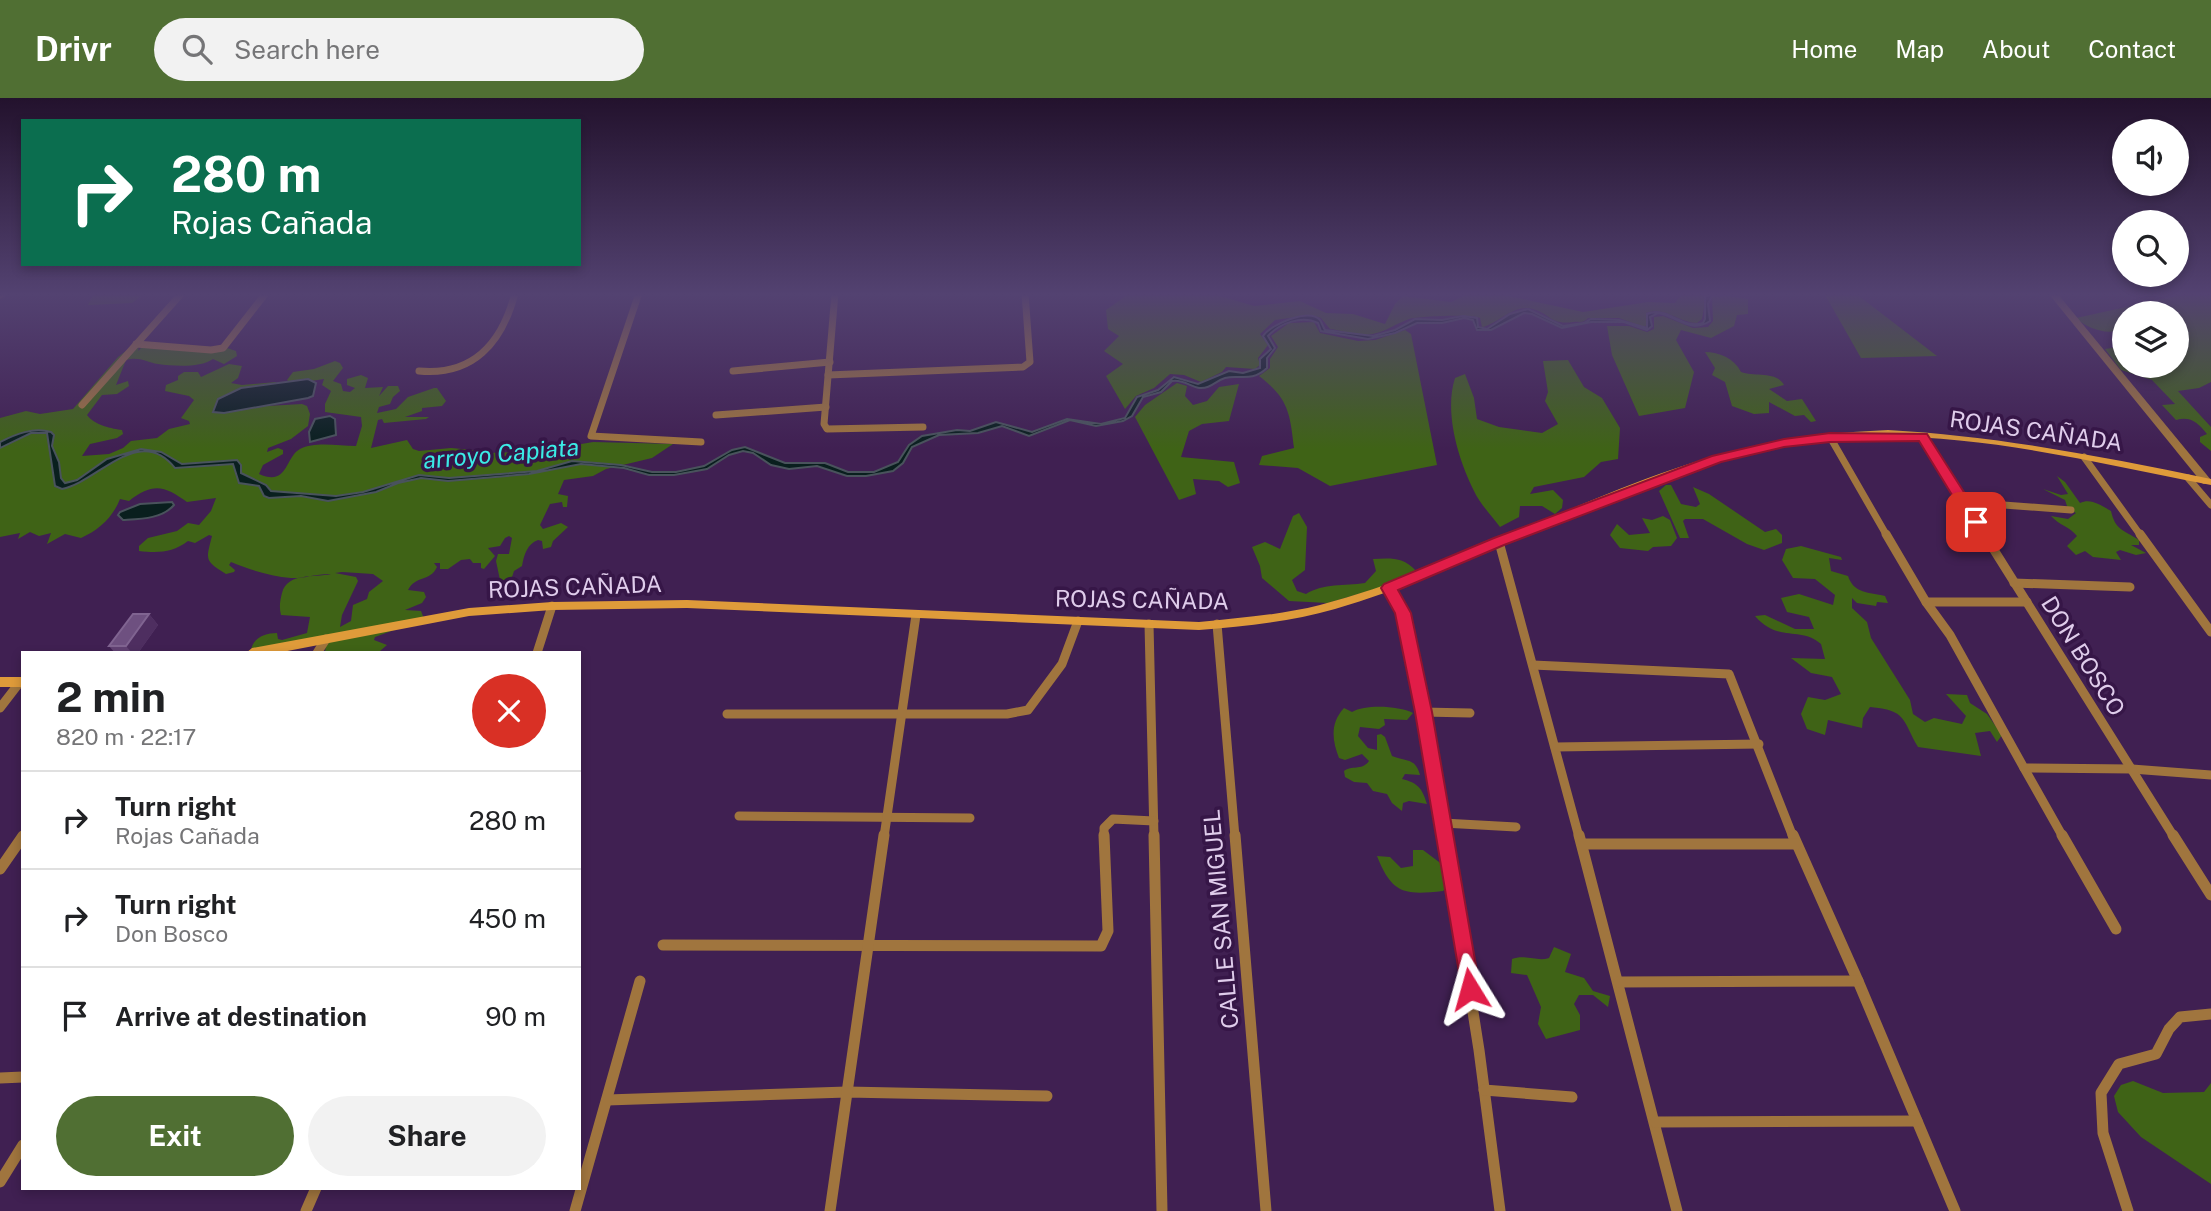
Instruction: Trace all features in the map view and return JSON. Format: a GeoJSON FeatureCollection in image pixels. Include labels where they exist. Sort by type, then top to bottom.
{"type":"FeatureCollection","features":[{"type":"Feature","properties":{"kind":"main road","name":"ROJAS CAÑADA"},"geometry":{"type":"LineString","coordinates":[[263,651],[497,608],[552,606],[687,604],[1149,624],[1250,622],[1294,614],[1389,588],[1499,542],[1717,459],[1784,443],[1830,438],[1923,437],[2032,448],[2209,482]]}},
{"type":"Feature","properties":{"kind":"main road"},"geometry":{"type":"LineString","coordinates":[[0,682],[21,682]]}},
{"type":"Feature","properties":{"kind":"street"},"geometry":{"type":"LineString","coordinates":[[82,405],[135,345]]}},
{"type":"Feature","properties":{"kind":"street"},"geometry":{"type":"LineString","coordinates":[[148,345],[211,350],[225,345]]}},
{"type":"Feature","properties":{"kind":"street"},"geometry":{"type":"LineString","coordinates":[[419,371],[452,371],[477,358],[490,345]]}},
{"type":"Feature","properties":{"kind":"street"},"geometry":{"type":"LineString","coordinates":[[622,345],[591,436],[701,442]]}},
{"type":"Feature","properties":{"kind":"street"},"geometry":{"type":"LineString","coordinates":[[831,345],[824,424],[827,429],[923,427]]}},
{"type":"Feature","properties":{"kind":"street"},"geometry":{"type":"LineString","coordinates":[[828,375],[1023,367],[1030,362],[1029,345]]}},
{"type":"Feature","properties":{"kind":"street"},"geometry":{"type":"LineString","coordinates":[[2095,345],[2209,482]]}},
{"type":"Feature","properties":{"kind":"street"},"geometry":{"type":"LineString","coordinates":[[733,371],[830,362]]}},
{"type":"Feature","properties":{"kind":"street"},"geometry":{"type":"LineString","coordinates":[[716,415],[826,407]]}},
{"type":"Feature","properties":{"kind":"street","name":"DON BOSCO"},"geometry":{"type":"LineString","coordinates":[[1923,437],[2211,895]]}},
{"type":"Feature","properties":{"kind":"street"},"geometry":{"type":"LineString","coordinates":[[1830,438],[1926,602],[1950,635],[2116,929]]}},
{"type":"Feature","properties":{"kind":"street"},"geometry":{"type":"LineString","coordinates":[[2084,457],[2211,632]]}},
{"type":"Feature","properties":{"kind":"street"},"geometry":{"type":"LineString","coordinates":[[2188,478],[2211,505]]}},
{"type":"Feature","properties":{"kind":"street"},"geometry":{"type":"LineString","coordinates":[[1963,502],[2071,510]]}},
{"type":"Feature","properties":{"kind":"street"},"geometry":{"type":"LineString","coordinates":[[1499,542],[1619,982],[1677,1211]]}},
{"type":"Feature","properties":{"kind":"street"},"geometry":{"type":"LineString","coordinates":[[2014,583],[2130,587]]}},
{"type":"Feature","properties":{"kind":"street"},"geometry":{"type":"LineString","coordinates":[[1389,588],[1403,613],[1464,939],[1500,1211]]}},
{"type":"Feature","properties":{"kind":"street"},"geometry":{"type":"LineString","coordinates":[[1926,602],[2027,602]]}},
{"type":"Feature","properties":{"kind":"street"},"geometry":{"type":"LineString","coordinates":[[538,651],[552,606]]}},
{"type":"Feature","properties":{"kind":"street"},"geometry":{"type":"LineString","coordinates":[[830,1211],[916,615]]}},
{"type":"Feature","properties":{"kind":"street"},"geometry":{"type":"LineString","coordinates":[[727,714],[1007,714],[1028,710],[1062,663],[1078,621]]}},
{"type":"Feature","properties":{"kind":"street"},"geometry":{"type":"LineString","coordinates":[[1149,624],[1162,1211]]}},
{"type":"Feature","properties":{"kind":"street","name":"CALLE SAN MIGUEL"},"geometry":{"type":"LineString","coordinates":[[1217,624],[1266,1211]]}},
{"type":"Feature","properties":{"kind":"street"},"geometry":{"type":"LineString","coordinates":[[318,651],[326,639]]}},
{"type":"Feature","properties":{"kind":"street"},"geometry":{"type":"LineString","coordinates":[[1533,665],[1729,674],[1759,744],[1796,844],[1858,981],[1955,1211]]}},
{"type":"Feature","properties":{"kind":"street"},"geometry":{"type":"LineString","coordinates":[[0,708],[21,682]]}},
{"type":"Feature","properties":{"kind":"street"},"geometry":{"type":"LineString","coordinates":[[1423,712],[1470,713]]}},
{"type":"Feature","properties":{"kind":"street"},"geometry":{"type":"LineString","coordinates":[[1555,747],[1759,744]]}},
{"type":"Feature","properties":{"kind":"street"},"geometry":{"type":"LineString","coordinates":[[2024,768],[2132,769],[2211,775]]}},
{"type":"Feature","properties":{"kind":"street"},"geometry":{"type":"LineString","coordinates":[[739,816],[970,818]]}},
{"type":"Feature","properties":{"kind":"street"},"geometry":{"type":"LineString","coordinates":[[663,945],[1101,946],[1108,931],[1104,828],[1113,819],[1154,821]]}},
{"type":"Feature","properties":{"kind":"street"},"geometry":{"type":"LineString","coordinates":[[1443,823],[1516,827]]}},
{"type":"Feature","properties":{"kind":"street"},"geometry":{"type":"LineString","coordinates":[[0,869],[21,839]]}},
{"type":"Feature","properties":{"kind":"street"},"geometry":{"type":"LineString","coordinates":[[1582,844],[1796,844]]}},
{"type":"Feature","properties":{"kind":"street"},"geometry":{"type":"LineString","coordinates":[[575,1211],[640,981]]}},
{"type":"Feature","properties":{"kind":"street"},"geometry":{"type":"LineString","coordinates":[[1619,982],[1858,981]]}},
{"type":"Feature","properties":{"kind":"street"},"geometry":{"type":"LineString","coordinates":[[2128,1211],[2103,1133],[2101,1093],[2119,1064],[2156,1054],[2169,1029],[2180,1017],[2211,1014]]}},
{"type":"Feature","properties":{"kind":"street"},"geometry":{"type":"LineString","coordinates":[[0,1078],[21,1077]]}},
{"type":"Feature","properties":{"kind":"street"},"geometry":{"type":"LineString","coordinates":[[1484,1090],[1572,1097]]}},
{"type":"Feature","properties":{"kind":"street"},"geometry":{"type":"LineString","coordinates":[[607,1100],[847,1092],[1047,1096]]}},
{"type":"Feature","properties":{"kind":"street"},"geometry":{"type":"LineString","coordinates":[[1655,1122],[1917,1121]]}},
{"type":"Feature","properties":{"kind":"street"},"geometry":{"type":"LineString","coordinates":[[0,1182],[21,1148]]}},
{"type":"Feature","properties":{"kind":"street"},"geometry":{"type":"LineString","coordinates":[[306,1211],[315,1190]]}},
{"type":"Feature","properties":{"kind":"green space"},"geometry":{"type":"Polygon","coordinates":[[[1110,345],[1268,345],[1258,358],[1260,365],[1255,369],[1226,367],[1222,372],[1201,382],[1184,375],[1170,374],[1154,388],[1136,396],[1125,409],[1106,376],[1123,364],[1104,351],[1110,345]]]}},
{"type":"Feature","properties":{"kind":"green space"},"geometry":{"type":"Polygon","coordinates":[[[1277,345],[1413,345],[1437,465],[1330,486],[1298,468],[1259,465],[1262,456],[1294,448],[1286,407],[1276,391],[1259,376],[1270,368],[1270,359],[1277,345]]]}},
{"type":"Feature","properties":{"kind":"green space"},"geometry":{"type":"Polygon","coordinates":[[[1610,345],[1679,345],[1694,372],[1685,408],[1639,416],[1612,355],[1610,345]]]}},
{"type":"Feature","properties":{"kind":"green space"},"geometry":{"type":"Polygon","coordinates":[[[1854,345],[1923,345],[1937,356],[1861,358],[1854,345]]]}},
{"type":"Feature","properties":{"kind":"green space"},"geometry":{"type":"Polygon","coordinates":[[[2189,345],[2211,345],[2211,382],[2199,388],[2178,391],[2211,427],[2211,451],[2200,442],[2200,437],[2207,434],[2194,421],[2176,420],[2162,405],[2175,404],[2152,380],[2146,378],[2189,378],[2189,345]]]}},
{"type":"Feature","properties":{"kind":"green space"},"geometry":{"type":"Polygon","coordinates":[[[139,347],[138,351],[142,347],[227,348],[236,351],[237,356],[224,364],[213,359],[187,366],[158,364],[139,359],[126,360],[116,385],[128,381],[129,386],[117,394],[102,395],[87,415],[99,424],[122,430],[123,434],[90,444],[82,456],[109,454],[131,441],[157,438],[169,429],[190,424],[181,418],[194,400],[189,396],[165,391],[166,385],[178,380],[178,376],[184,372],[198,372],[201,377],[229,364],[242,366],[238,378],[231,383],[242,385],[276,382],[263,403],[267,406],[307,406],[310,414],[308,426],[291,439],[268,448],[267,452],[278,448],[283,450],[283,454],[263,465],[259,474],[276,477],[300,449],[320,445],[356,446],[362,426],[361,417],[325,412],[325,404],[331,391],[322,385],[324,379],[292,384],[287,380],[293,372],[314,369],[335,361],[343,368],[333,381],[341,384],[343,391],[350,392],[355,388],[347,385],[347,379],[361,375],[368,378],[365,388],[383,387],[379,396],[388,386],[398,386],[400,391],[390,404],[379,407],[377,413],[396,409],[408,397],[434,388],[437,388],[446,401],[442,406],[422,408],[422,411],[405,417],[429,417],[426,419],[384,423],[382,419],[378,420],[371,448],[407,440],[413,449],[419,451],[451,448],[485,454],[523,454],[593,442],[673,444],[652,458],[606,469],[593,476],[564,480],[558,494],[568,496],[567,507],[563,507],[562,502],[550,504],[540,525],[543,529],[561,523],[568,527],[553,541],[551,547],[543,549],[542,541],[538,540],[531,544],[522,566],[514,571],[511,580],[500,580],[496,561],[498,554],[509,554],[512,538],[509,536],[500,546],[488,548],[495,556],[484,569],[481,568],[481,563],[473,563],[470,559],[461,560],[448,569],[440,569],[440,563],[434,563],[437,567],[434,572],[415,582],[408,590],[424,592],[426,597],[422,603],[405,610],[421,611],[424,619],[375,637],[374,640],[387,645],[380,651],[325,651],[326,643],[251,650],[254,642],[264,635],[277,633],[278,639],[282,640],[307,633],[310,617],[281,615],[280,609],[285,586],[300,578],[268,574],[231,562],[229,565],[235,570],[226,574],[208,559],[212,536],[209,535],[195,543],[188,541],[170,550],[139,551],[139,546],[148,538],[177,531],[188,523],[199,525],[211,511],[216,498],[187,502],[166,490],[153,489],[129,501],[120,499],[105,522],[81,538],[65,534],[47,544],[51,533],[39,536],[30,532],[18,539],[20,533],[0,537],[0,418],[26,411],[40,414],[73,409],[127,350],[139,347]],[[335,573],[356,577],[358,581],[342,615],[340,627],[351,621],[353,605],[367,599],[369,592],[383,581],[373,574],[335,573]]]}},
{"type":"Feature","properties":{"kind":"green space"},"geometry":{"type":"Polygon","coordinates":[[[2112,348],[2112,358],[2105,349],[2112,348]]]}},
{"type":"Feature","properties":{"kind":"green space"},"geometry":{"type":"Polygon","coordinates":[[[1705,352],[1726,357],[1741,372],[1771,376],[1781,381],[1784,385],[1769,389],[1787,401],[1802,399],[1816,421],[1811,422],[1804,415],[1795,416],[1769,402],[1769,413],[1754,414],[1732,406],[1725,382],[1712,375],[1715,368],[1705,352]]]}},
{"type":"Feature","properties":{"kind":"green space"},"geometry":{"type":"Polygon","coordinates":[[[1568,360],[1584,387],[1602,398],[1620,428],[1618,459],[1601,462],[1584,477],[1534,487],[1530,494],[1553,490],[1563,500],[1562,508],[1555,514],[1542,506],[1520,506],[1519,517],[1500,527],[1477,496],[1458,450],[1451,406],[1455,378],[1465,374],[1474,398],[1477,419],[1499,427],[1542,433],[1558,424],[1545,401],[1548,392],[1543,361],[1568,360]]]}},
{"type":"Feature","properties":{"kind":"green space"},"geometry":{"type":"Polygon","coordinates":[[[1177,383],[1187,386],[1185,396],[1193,405],[1207,401],[1219,387],[1239,384],[1229,421],[1202,424],[1189,431],[1181,457],[1234,462],[1240,483],[1228,487],[1219,481],[1193,479],[1196,494],[1179,500],[1135,417],[1145,405],[1177,383]]]}},
{"type":"Feature","properties":{"kind":"green space"},"geometry":{"type":"Polygon","coordinates":[[[2057,476],[2065,482],[2080,503],[2092,502],[2111,511],[2118,526],[2139,540],[2139,545],[2131,545],[2146,553],[2136,555],[2120,550],[2116,552],[2121,560],[2093,557],[2085,551],[2076,555],[2067,546],[2077,536],[2051,516],[2068,519],[2076,513],[2068,509],[2065,500],[2043,489],[2061,495],[2068,494],[2057,476]]]}},
{"type":"Feature","properties":{"kind":"green space"},"geometry":{"type":"Polygon","coordinates":[[[1666,485],[1671,485],[1681,504],[1696,507],[1700,504],[1693,487],[1709,494],[1765,532],[1776,529],[1782,535],[1782,543],[1764,550],[1747,544],[1703,519],[1685,519],[1683,521],[1689,538],[1680,538],[1659,491],[1666,485]]]}},
{"type":"Feature","properties":{"kind":"green space"},"geometry":{"type":"Polygon","coordinates":[[[1299,513],[1307,527],[1305,570],[1292,580],[1297,591],[1306,594],[1327,586],[1365,583],[1376,571],[1373,559],[1402,561],[1416,571],[1382,587],[1328,603],[1289,601],[1262,578],[1252,547],[1265,542],[1280,549],[1293,516],[1299,513]]]}},
{"type":"Feature","properties":{"kind":"green space"},"geometry":{"type":"Polygon","coordinates":[[[1663,516],[1670,520],[1677,538],[1671,546],[1653,547],[1648,551],[1620,548],[1610,535],[1617,524],[1629,535],[1650,533],[1642,518],[1652,520],[1663,516]]]}},
{"type":"Feature","properties":{"kind":"green space"},"geometry":{"type":"Polygon","coordinates":[[[1801,546],[1841,557],[1842,560],[1829,558],[1831,571],[1848,576],[1858,589],[1885,596],[1888,603],[1877,602],[1876,606],[1857,603],[1852,598],[1852,608],[1867,622],[1871,638],[1910,700],[1913,714],[1925,722],[1934,718],[1962,724],[1966,716],[1946,694],[1967,695],[1970,703],[1987,714],[2002,735],[1997,742],[1990,731],[1975,733],[1981,756],[1918,747],[1902,718],[1891,711],[1870,707],[1863,718],[1862,728],[1828,720],[1825,735],[1807,729],[1801,714],[1808,697],[1825,700],[1841,694],[1832,677],[1811,673],[1791,658],[1825,659],[1821,644],[1805,636],[1772,629],[1755,616],[1765,615],[1795,629],[1814,629],[1809,617],[1787,612],[1781,598],[1799,594],[1833,605],[1835,595],[1815,579],[1793,578],[1782,560],[1786,549],[1801,546]]]}},
{"type":"Feature","properties":{"kind":"green space"},"geometry":{"type":"Polygon","coordinates":[[[1391,707],[1413,713],[1407,720],[1384,719],[1385,725],[1379,729],[1360,727],[1358,736],[1368,748],[1377,750],[1377,735],[1381,734],[1385,737],[1392,756],[1415,765],[1420,775],[1405,774],[1402,779],[1419,787],[1427,804],[1409,801],[1403,803],[1402,811],[1392,803],[1387,794],[1373,791],[1367,783],[1354,782],[1345,777],[1344,771],[1363,766],[1369,761],[1362,754],[1345,760],[1339,758],[1334,726],[1344,708],[1352,712],[1365,708],[1391,707]]]}},
{"type":"Feature","properties":{"kind":"green space"},"geometry":{"type":"Polygon","coordinates":[[[1413,850],[1423,850],[1447,868],[1447,887],[1443,891],[1410,892],[1402,890],[1388,878],[1377,856],[1390,857],[1401,868],[1413,866],[1413,850]]]}},
{"type":"Feature","properties":{"kind":"green space"},"geometry":{"type":"Polygon","coordinates":[[[1554,947],[1571,954],[1565,972],[1584,978],[1593,991],[1610,996],[1608,1007],[1593,995],[1579,995],[1574,1004],[1580,1015],[1580,1030],[1546,1039],[1538,1024],[1541,1007],[1527,975],[1511,973],[1512,959],[1549,958],[1554,947]]]}},
{"type":"Feature","properties":{"kind":"green space"},"geometry":{"type":"Polygon","coordinates":[[[2133,1081],[2163,1093],[2204,1092],[2211,1083],[2211,1184],[2141,1137],[2118,1112],[2114,1096],[2121,1085],[2133,1081]]]}},
{"type":"Feature","properties":{"kind":"shaded area"},"geometry":{"type":"Polygon","coordinates":[[[1269,345],[1275,348],[1267,358],[1267,368],[1261,373],[1250,377],[1225,378],[1203,388],[1172,381],[1161,392],[1143,397],[1132,416],[1123,421],[1096,426],[1070,420],[1029,436],[1002,426],[978,433],[939,435],[912,447],[903,463],[893,471],[866,476],[847,476],[817,466],[789,469],[771,465],[753,453],[743,451],[729,455],[707,469],[674,475],[649,475],[624,468],[581,464],[529,474],[448,481],[421,478],[376,492],[328,501],[301,496],[269,498],[264,496],[259,486],[239,483],[233,464],[175,468],[161,456],[147,451],[118,459],[76,484],[62,489],[55,486],[47,433],[31,433],[0,448],[0,442],[18,434],[38,430],[51,432],[54,435],[52,446],[59,462],[61,478],[65,483],[77,480],[107,459],[141,449],[161,452],[182,464],[237,460],[241,465],[241,473],[266,485],[271,491],[336,496],[363,492],[419,475],[449,478],[537,471],[572,461],[621,465],[652,472],[676,472],[704,466],[732,450],[745,447],[785,463],[825,463],[848,472],[874,472],[898,462],[909,445],[922,436],[957,430],[970,431],[996,422],[1032,432],[1067,419],[1101,424],[1125,418],[1137,397],[1158,390],[1174,377],[1198,384],[1229,371],[1243,373],[1260,368],[1260,359],[1271,349],[1269,345]]]}},
{"type":"Feature","properties":{"kind":"shaded area"},"geometry":{"type":"Polygon","coordinates":[[[308,379],[316,383],[313,396],[308,398],[224,413],[213,412],[218,399],[241,388],[308,379]]]}},
{"type":"Feature","properties":{"kind":"shaded area"},"geometry":{"type":"Polygon","coordinates":[[[330,416],[335,419],[336,435],[310,442],[309,432],[315,419],[330,416]]]}},
{"type":"Feature","properties":{"kind":"shaded area"},"geometry":{"type":"Polygon","coordinates":[[[172,502],[174,505],[169,510],[150,517],[123,520],[118,515],[140,504],[172,502]]]}},
{"type":"Feature","properties":{"kind":"building"},"geometry":{"type":"Polygon","coordinates":[[[133,614],[149,614],[126,646],[109,646],[133,614]]]}},
{"type":"Feature","properties":{"kind":"route"},"geometry":{"type":"LineString","coordinates":[[1470,989],[1464,939],[1423,712],[1403,613],[1389,588],[1663,478],[1717,459],[1784,443],[1876,435],[1923,437],[1976,522]]}},
{"type":"Feature","properties":{"kind":"water label","name":"arroyo Capiata"},"geometry":{"type":"Point","coordinates":[501,454]}}]}
